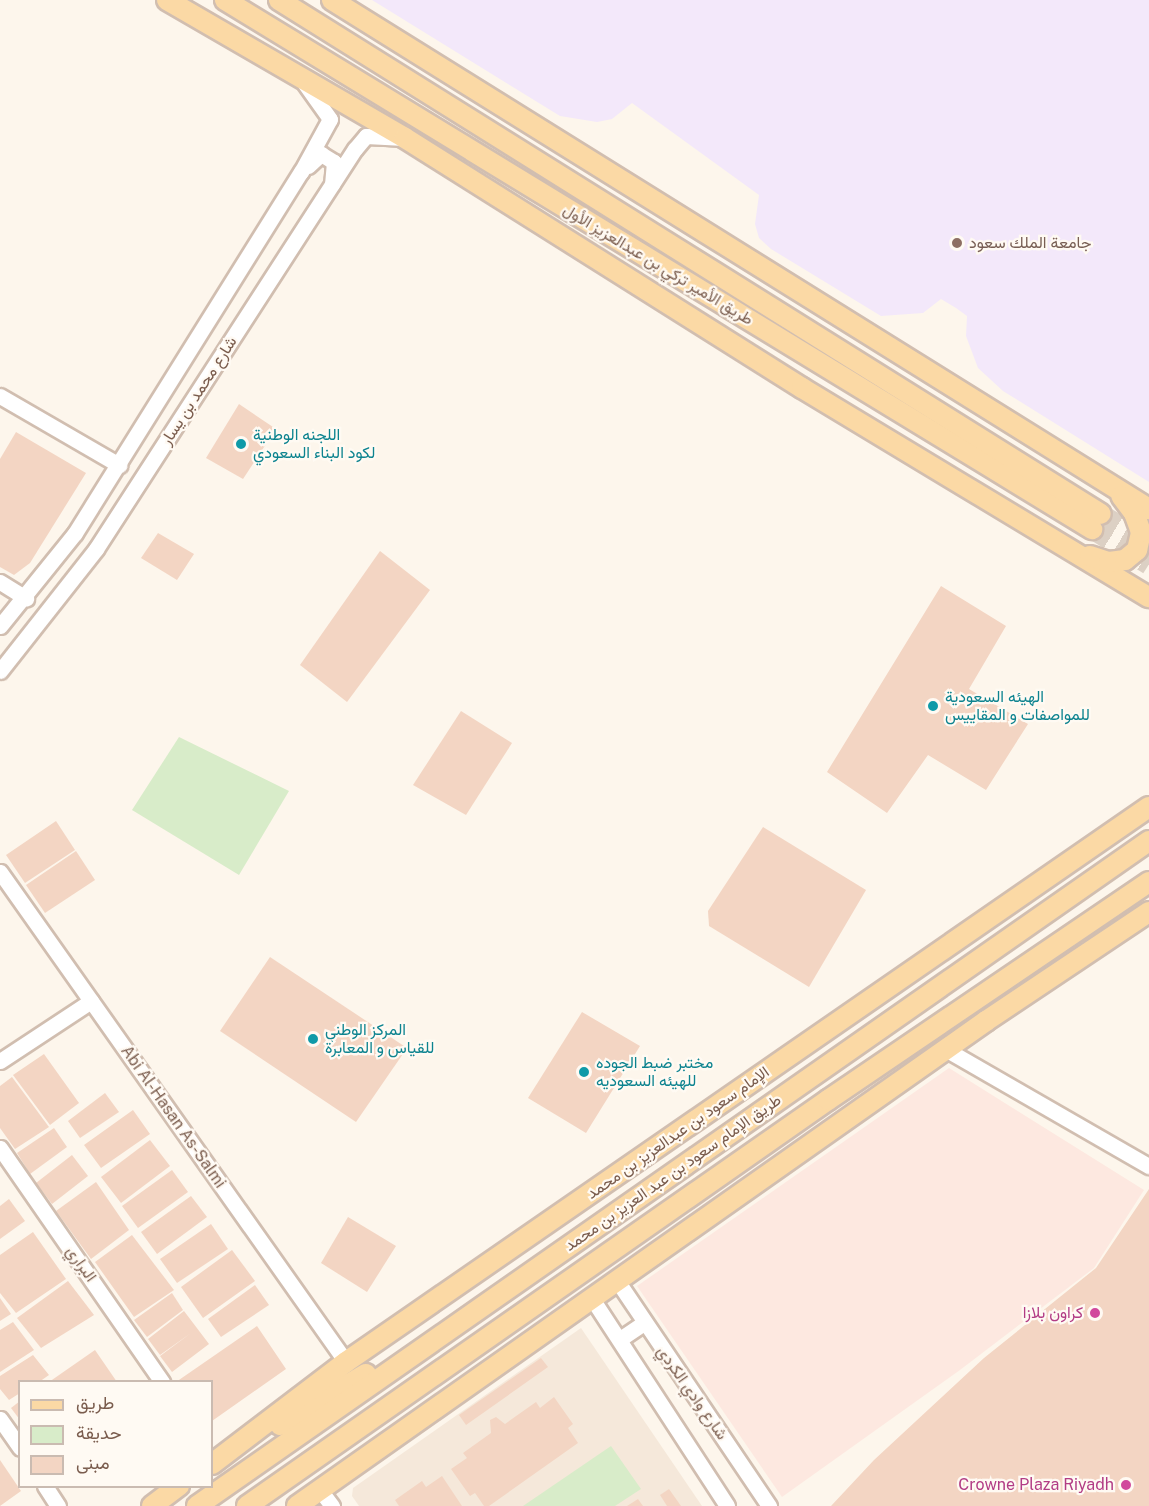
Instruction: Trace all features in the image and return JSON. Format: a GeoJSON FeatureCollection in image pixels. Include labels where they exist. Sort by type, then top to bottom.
{"type":"FeatureCollection","features":[{"type":"Feature","properties":{"kind":"main road"},"geometry":{"type":"LineString","coordinates":[[167,0],[405,138],[1066,549],[1149,597]]}},
{"type":"Feature","properties":{"kind":"main road","name":"طريق الأمير تركي بن عبدالعزيز الأول"},"geometry":{"type":"LineString","coordinates":[[225,1],[1096,522],[279,0]]}},
{"type":"Feature","properties":{"kind":"main road"},"geometry":{"type":"LineString","coordinates":[[332,0],[1149,509]]}},
{"type":"Feature","properties":{"kind":"main road"},"geometry":{"type":"LineString","coordinates":[[1066,549],[1109,562],[1125,560],[1137,550],[1141,532],[1134,513],[1116,489]]}},
{"type":"Feature","properties":{"kind":"main road","name":"الإمام سعود بن عبدالعزيز بن محمد"},"geometry":{"type":"LineString","coordinates":[[213,1460],[346,1362],[1149,807]]}},
{"type":"Feature","properties":{"kind":"main road"},"geometry":{"type":"LineString","coordinates":[[1105,837],[1149,818]]}},
{"type":"Feature","properties":{"kind":"main road","name":"طريق الإمام سعود بن عبد العزيز بن محمد"},"geometry":{"type":"LineString","coordinates":[[197,1506],[1149,841]]}},
{"type":"Feature","properties":{"kind":"main road"},"geometry":{"type":"LineString","coordinates":[[986,1021],[1149,884]]}},
{"type":"Feature","properties":{"kind":"main road","name":"طريق الإمام سعود بن عبد العزيز بن محمد"},"geometry":{"type":"LineString","coordinates":[[247,1506],[828,1100],[1149,884]]}},
{"type":"Feature","properties":{"kind":"main road"},"geometry":{"type":"LineString","coordinates":[[297,1506],[616,1279],[986,1021],[1149,912]]}},
{"type":"Feature","properties":{"kind":"main road"},"geometry":{"type":"LineString","coordinates":[[213,1460],[455,1326]]}},
{"type":"Feature","properties":{"kind":"main road"},"geometry":{"type":"LineString","coordinates":[[152,1506],[176,1488]]}},
{"type":"Feature","properties":{"kind":"street","name":"شارع محمد بن يسار"},"geometry":{"type":"LineString","coordinates":[[0,626],[26,598],[75,534],[301,172],[330,119],[299,77]]}},
{"type":"Feature","properties":{"kind":"street","name":"شارع محمد بن يسار"},"geometry":{"type":"LineString","coordinates":[[0,671],[96,549],[366,136],[405,138]]}},
{"type":"Feature","properties":{"kind":"street"},"geometry":{"type":"LineString","coordinates":[[301,172],[321,154],[334,162],[332,187]]}},
{"type":"Feature","properties":{"kind":"street"},"geometry":{"type":"LineString","coordinates":[[0,396],[119,465]]}},
{"type":"Feature","properties":{"kind":"street"},"geometry":{"type":"LineString","coordinates":[[0,582],[26,598]]}},
{"type":"Feature","properties":{"kind":"street","name":"Abi Al-Hasan As-Salmi"},"geometry":{"type":"LineString","coordinates":[[0,872],[346,1362]]}},
{"type":"Feature","properties":{"kind":"street"},"geometry":{"type":"LineString","coordinates":[[0,1062],[91,1002]]}},
{"type":"Feature","properties":{"kind":"street"},"geometry":{"type":"LineString","coordinates":[[947,1050],[1149,1166]]}},
{"type":"Feature","properties":{"kind":"street","name":"البراري"},"geometry":{"type":"LineString","coordinates":[[0,1148],[161,1380]]}},
{"type":"Feature","properties":{"kind":"street","name":"شارع وادي الكردي"},"geometry":{"type":"LineString","coordinates":[[616,1279],[769,1506]]}},
{"type":"Feature","properties":{"kind":"street","name":"شارع وادي الكردي"},"geometry":{"type":"LineString","coordinates":[[591,1297],[727,1506]]}},
{"type":"Feature","properties":{"kind":"street"},"geometry":{"type":"LineString","coordinates":[[620,1340],[644,1323]]}},
{"type":"Feature","properties":{"kind":"street"},"geometry":{"type":"LineString","coordinates":[[0,1419],[18,1445]]}},
{"type":"Feature","properties":{"kind":"street"},"geometry":{"type":"LineString","coordinates":[[46,1488],[58,1506]]}},
{"type":"Feature","properties":{"kind":"street"},"geometry":{"type":"LineString","coordinates":[[320,1490],[332,1506]]}},
{"type":"Feature","properties":{"kind":"shaded area","name":"جامعة الملك سعود"},"geometry":{"type":"Polygon","coordinates":[[[372,0],[1149,0],[1149,482],[1003,391],[978,368],[966,336],[967,316],[956,308],[941,299],[923,313],[881,316],[771,249],[759,238],[755,224],[759,195],[632,103],[612,119],[597,122],[560,116],[372,0]]]}},
{"type":"Feature","properties":{"kind":"shaded area"},"geometry":{"type":"Polygon","coordinates":[[[949,1068],[1144,1190],[1094,1268],[960,1370],[782,1497],[637,1286],[949,1068]]]}},
{"type":"Feature","properties":{"kind":"shaded area"},"geometry":{"type":"Polygon","coordinates":[[[581,1328],[702,1506],[359,1506],[352,1496],[353,1488],[581,1328]]]}},
{"type":"Feature","properties":{"kind":"green space"},"geometry":{"type":"Polygon","coordinates":[[[179,737],[289,791],[239,875],[132,810],[179,737]]]}},
{"type":"Feature","properties":{"kind":"green space"},"geometry":{"type":"Polygon","coordinates":[[[611,1446],[641,1489],[615,1506],[523,1506],[611,1446]]]}},
{"type":"Feature","properties":{"kind":"building","name":"اللجنه الوطنية لكود البناء السعودي"},"geometry":{"type":"Polygon","coordinates":[[[239,404],[276,429],[243,479],[206,458],[239,404]]]}},
{"type":"Feature","properties":{"kind":"building"},"geometry":{"type":"Polygon","coordinates":[[[16,432],[86,473],[30,563],[14,575],[0,567],[0,459],[16,432]]]}},
{"type":"Feature","properties":{"kind":"building"},"geometry":{"type":"Polygon","coordinates":[[[158,533],[194,554],[177,580],[141,558],[158,533]]]}},
{"type":"Feature","properties":{"kind":"building"},"geometry":{"type":"Polygon","coordinates":[[[380,551],[430,590],[347,702],[300,665],[380,551]]]}},
{"type":"Feature","properties":{"kind":"building","name":"الهيئه السعودية للمواصفات و المقاييس"},"geometry":{"type":"Polygon","coordinates":[[[941,586],[1006,626],[969,689],[1028,724],[986,790],[928,755],[887,813],[827,772],[941,586]]]}},
{"type":"Feature","properties":{"kind":"building"},"geometry":{"type":"Polygon","coordinates":[[[461,711],[512,743],[466,815],[413,785],[461,711]]]}},
{"type":"Feature","properties":{"kind":"building"},"geometry":{"type":"Polygon","coordinates":[[[56,821],[75,850],[25,883],[6,855],[56,821]]]}},
{"type":"Feature","properties":{"kind":"building"},"geometry":{"type":"Polygon","coordinates":[[[763,827],[866,890],[809,987],[709,926],[708,911],[763,827]]]}},
{"type":"Feature","properties":{"kind":"building"},"geometry":{"type":"Polygon","coordinates":[[[76,851],[95,880],[45,913],[26,885],[76,851]]]}},
{"type":"Feature","properties":{"kind":"building","name":"المركز الوطني للقياس و المعابرة"},"geometry":{"type":"Polygon","coordinates":[[[270,957],[407,1048],[356,1122],[220,1031],[270,957]]]}},
{"type":"Feature","properties":{"kind":"building","name":"مختبر ضبط الجوده للهيئه السعوديه"},"geometry":{"type":"Polygon","coordinates":[[[582,1012],[640,1046],[586,1133],[528,1098],[582,1012]]]}},
{"type":"Feature","properties":{"kind":"building"},"geometry":{"type":"Polygon","coordinates":[[[44,1054],[79,1103],[50,1125],[13,1075],[44,1054]]]}},
{"type":"Feature","properties":{"kind":"building"},"geometry":{"type":"Polygon","coordinates":[[[12,1077],[49,1127],[15,1149],[0,1128],[0,1086],[12,1077]]]}},
{"type":"Feature","properties":{"kind":"building"},"geometry":{"type":"Polygon","coordinates":[[[105,1093],[119,1112],[80,1138],[68,1121],[105,1093]]]}},
{"type":"Feature","properties":{"kind":"building"},"geometry":{"type":"Polygon","coordinates":[[[133,1110],[150,1134],[101,1168],[84,1145],[133,1110]]]}},
{"type":"Feature","properties":{"kind":"building"},"geometry":{"type":"Polygon","coordinates":[[[54,1128],[67,1147],[30,1174],[17,1153],[54,1128]]]}},
{"type":"Feature","properties":{"kind":"building"},"geometry":{"type":"Polygon","coordinates":[[[150,1140],[170,1166],[121,1203],[101,1177],[150,1140]]]}},
{"type":"Feature","properties":{"kind":"building"},"geometry":{"type":"Polygon","coordinates":[[[72,1155],[88,1176],[52,1204],[36,1183],[72,1155]]]}},
{"type":"Feature","properties":{"kind":"building"},"geometry":{"type":"Polygon","coordinates":[[[172,1170],[188,1192],[138,1228],[122,1206],[172,1170]]]}},
{"type":"Feature","properties":{"kind":"building"},"geometry":{"type":"Polygon","coordinates":[[[96,1182],[129,1230],[91,1259],[56,1211],[96,1182]]]}},
{"type":"Feature","properties":{"kind":"building","name":"كراون بلازا"},"geometry":{"type":"Polygon","coordinates":[[[1149,1189],[1149,1506],[831,1506],[874,1460],[984,1358],[1096,1268],[1149,1189]]]}},
{"type":"Feature","properties":{"kind":"building"},"geometry":{"type":"Polygon","coordinates":[[[191,1196],[207,1217],[157,1254],[141,1232],[191,1196]]]}},
{"type":"Feature","properties":{"kind":"building"},"geometry":{"type":"Polygon","coordinates":[[[9,1199],[25,1221],[0,1239],[0,1206],[9,1199]]]}},
{"type":"Feature","properties":{"kind":"building"},"geometry":{"type":"Polygon","coordinates":[[[348,1217],[396,1246],[367,1292],[321,1263],[348,1217]]]}},
{"type":"Feature","properties":{"kind":"building"},"geometry":{"type":"Polygon","coordinates":[[[211,1224],[228,1249],[177,1283],[160,1259],[211,1224]]]}},
{"type":"Feature","properties":{"kind":"building"},"geometry":{"type":"Polygon","coordinates":[[[33,1232],[66,1279],[16,1313],[0,1293],[0,1255],[33,1232]]]}},
{"type":"Feature","properties":{"kind":"building"},"geometry":{"type":"Polygon","coordinates":[[[132,1235],[174,1290],[134,1317],[95,1262],[132,1235]]]}},
{"type":"Feature","properties":{"kind":"building"},"geometry":{"type":"Polygon","coordinates":[[[232,1250],[255,1281],[203,1318],[181,1287],[232,1250]]]}},
{"type":"Feature","properties":{"kind":"building"},"geometry":{"type":"Polygon","coordinates":[[[68,1281],[94,1315],[41,1348],[17,1318],[68,1281]]]}},
{"type":"Feature","properties":{"kind":"building"},"geometry":{"type":"Polygon","coordinates":[[[255,1285],[269,1305],[221,1337],[208,1319],[255,1285]]]}},
{"type":"Feature","properties":{"kind":"building"},"geometry":{"type":"Polygon","coordinates":[[[172,1293],[183,1310],[147,1337],[134,1320],[172,1293]]]}},
{"type":"Feature","properties":{"kind":"building"},"geometry":{"type":"Polygon","coordinates":[[[0,1298],[11,1314],[0,1321],[0,1298]]]}},
{"type":"Feature","properties":{"kind":"building"},"geometry":{"type":"Polygon","coordinates":[[[184,1311],[209,1344],[172,1372],[160,1356],[191,1333],[160,1355],[148,1339],[184,1311]]]}},
{"type":"Feature","properties":{"kind":"building"},"geometry":{"type":"Polygon","coordinates":[[[13,1322],[34,1350],[0,1372],[0,1330],[13,1322]]]}},
{"type":"Feature","properties":{"kind":"building"},"geometry":{"type":"Polygon","coordinates":[[[257,1326],[286,1369],[213,1420],[213,1380],[179,1380],[257,1326]]]}},
{"type":"Feature","properties":{"kind":"building"},"geometry":{"type":"Polygon","coordinates":[[[95,1350],[116,1380],[52,1380],[95,1350]]]}},
{"type":"Feature","properties":{"kind":"building"},"geometry":{"type":"Polygon","coordinates":[[[33,1355],[49,1375],[42,1380],[18,1380],[18,1394],[9,1400],[0,1389],[0,1376],[33,1355]]]}},
{"type":"Feature","properties":{"kind":"building"},"geometry":{"type":"Polygon","coordinates":[[[541,1358],[548,1367],[466,1425],[459,1415],[541,1358]]]}},
{"type":"Feature","properties":{"kind":"building"},"geometry":{"type":"Polygon","coordinates":[[[554,1397],[573,1424],[568,1428],[578,1443],[489,1506],[484,1506],[475,1493],[470,1496],[451,1469],[467,1458],[463,1453],[491,1433],[490,1420],[496,1417],[505,1424],[536,1402],[540,1408],[554,1397]]]}},
{"type":"Feature","properties":{"kind":"building"},"geometry":{"type":"Polygon","coordinates":[[[18,1403],[18,1417],[11,1408],[18,1403]]]}},
{"type":"Feature","properties":{"kind":"building"},"geometry":{"type":"Polygon","coordinates":[[[0,1460],[21,1491],[0,1506],[0,1460]]]}},
{"type":"Feature","properties":{"kind":"building"},"geometry":{"type":"Polygon","coordinates":[[[442,1476],[462,1506],[399,1506],[395,1500],[422,1481],[426,1487],[442,1476]]]}},
{"type":"Feature","properties":{"kind":"building"},"geometry":{"type":"Polygon","coordinates":[[[669,1489],[681,1506],[667,1506],[660,1495],[669,1489]]]}},
{"type":"Feature","properties":{"kind":"building"},"geometry":{"type":"Polygon","coordinates":[[[638,1499],[643,1506],[627,1506],[638,1499]]]}},
{"type":"Feature","properties":{"kind":"tunnel"},"geometry":{"type":"LineString","coordinates":[[1101,514],[1149,544]]}},
{"type":"Feature","properties":{"kind":"tunnel"},"geometry":{"type":"LineString","coordinates":[[1092,529],[1149,565]]}},
{"type":"Feature","properties":{"kind":"place","name":"جامعة الملك سعود"},"geometry":{"type":"Point","coordinates":[957,243]}},
{"type":"Feature","properties":{"kind":"place","name":"اللجنه الوطنية لكود البناء السعودي"},"geometry":{"type":"Point","coordinates":[241,444]}},
{"type":"Feature","properties":{"kind":"place","name":"الهيئه السعودية للمواصفات و المقاييس"},"geometry":{"type":"Point","coordinates":[933,706]}},
{"type":"Feature","properties":{"kind":"place","name":"المركز الوطني للقياس و المعابرة"},"geometry":{"type":"Point","coordinates":[313,1039]}},
{"type":"Feature","properties":{"kind":"place","name":"مختبر ضبط الجوده للهيئه السعوديه"},"geometry":{"type":"Point","coordinates":[584,1072]}},
{"type":"Feature","properties":{"kind":"place","name":"كراون بلازا"},"geometry":{"type":"Point","coordinates":[1095,1313]}},
{"type":"Feature","properties":{"kind":"place","name":"Crowne Plaza Riyadh"},"geometry":{"type":"Point","coordinates":[1126,1485]}}]}
